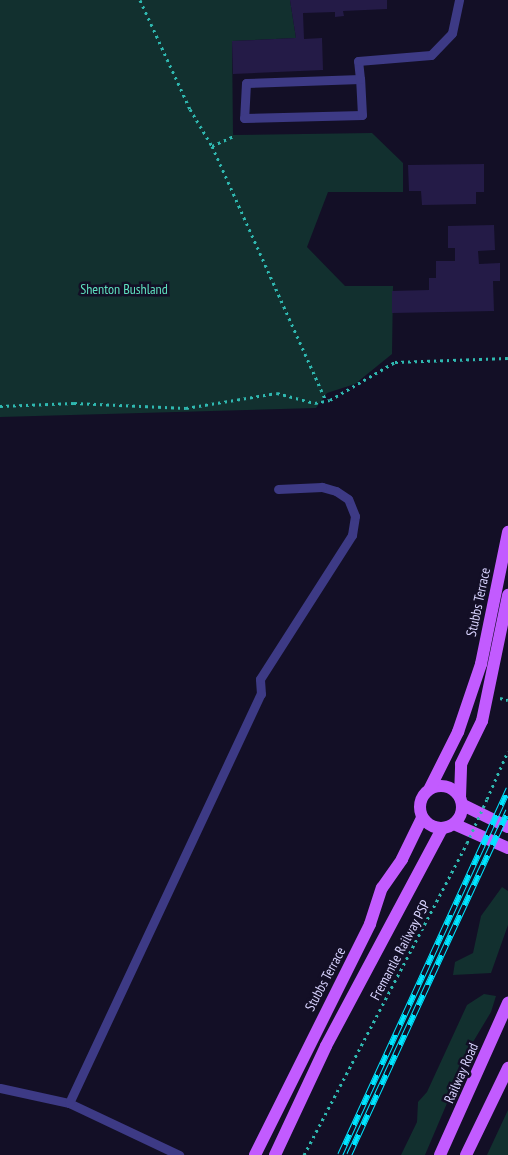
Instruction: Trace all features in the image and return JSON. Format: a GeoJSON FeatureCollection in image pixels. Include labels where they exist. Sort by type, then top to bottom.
{"type":"FeatureCollection","features":[{"type":"Feature","properties":{"kind":"main road","name":"Stubbs Terrace"},"geometry":{"type":"LineString","coordinates":[[430,788],[458,732],[481,664],[508,532]]}},
{"type":"Feature","properties":{"kind":"main road","name":"Stubbs Terrace"},"geometry":{"type":"LineString","coordinates":[[461,801],[460,764],[482,720],[508,595]]}},
{"type":"Feature","properties":{"kind":"main road"},"geometry":{"type":"LineString","coordinates":[[442,829],[422,818],[421,798],[430,788],[444,786],[461,801],[508,826]]}},
{"type":"Feature","properties":{"kind":"main road"},"geometry":{"type":"LineString","coordinates":[[454,824],[461,801]]}},
{"type":"Feature","properties":{"kind":"main road","name":"Stubbs Terrace"},"geometry":{"type":"LineString","coordinates":[[255,1155],[366,932],[382,888],[402,860],[422,818]]}},
{"type":"Feature","properties":{"kind":"main road"},"geometry":{"type":"LineString","coordinates":[[275,1155],[326,1046],[442,829],[454,824],[508,848]]}},
{"type":"Feature","properties":{"kind":"main road","name":"Railway Road"},"geometry":{"type":"LineString","coordinates":[[440,1155],[508,1003]]}},
{"type":"Feature","properties":{"kind":"main road"},"geometry":{"type":"LineString","coordinates":[[466,1155],[508,1068]]}},
{"type":"Feature","properties":{"kind":"lane"},"geometry":{"type":"LineString","coordinates":[[360,79],[246,84],[244,118],[362,115],[360,79],[358,61],[431,55],[452,34],[460,0]]}},
{"type":"Feature","properties":{"kind":"lane"},"geometry":{"type":"LineString","coordinates":[[69,1103],[261,694],[260,679],[352,535],[355,516],[348,499],[336,491],[322,486],[278,489]]}},
{"type":"Feature","properties":{"kind":"lane"},"geometry":{"type":"LineString","coordinates":[[0,1088],[69,1103],[180,1155]]}},
{"type":"Feature","properties":{"kind":"path"},"geometry":{"type":"LineString","coordinates":[[140,0],[190,109],[212,146],[326,401]]}},
{"type":"Feature","properties":{"kind":"path"},"geometry":{"type":"LineString","coordinates":[[212,146],[233,136]]}},
{"type":"Feature","properties":{"kind":"path"},"geometry":{"type":"LineString","coordinates":[[0,406],[74,403],[186,408],[277,393],[326,401],[395,362],[508,358]]}},
{"type":"Feature","properties":{"kind":"path"},"geometry":{"type":"LineString","coordinates":[[499,698],[508,700]]}},
{"type":"Feature","properties":{"kind":"path","name":"Fremantle Railway PSP"},"geometry":{"type":"LineString","coordinates":[[304,1155],[467,843],[508,751]]}},
{"type":"Feature","properties":{"kind":"green space","name":"Shenton Bushland"},"geometry":{"type":"Polygon","coordinates":[[[0,0],[290,0],[296,38],[232,41],[233,135],[372,133],[403,163],[403,192],[328,192],[307,247],[345,286],[393,286],[392,354],[355,384],[327,393],[316,408],[0,417],[0,0]]]}},
{"type":"Feature","properties":{"kind":"green space"},"geometry":{"type":"Polygon","coordinates":[[[502,887],[508,891],[508,925],[491,973],[453,975],[455,962],[473,953],[481,916],[502,887]]]}},
{"type":"Feature","properties":{"kind":"green space"},"geometry":{"type":"Polygon","coordinates":[[[484,994],[496,996],[491,1012],[473,1042],[425,1155],[401,1155],[417,1122],[418,1102],[427,1092],[467,1005],[484,994]]]}},
{"type":"Feature","properties":{"kind":"green space"},"geometry":{"type":"Polygon","coordinates":[[[508,1110],[508,1155],[487,1155],[508,1110]]]}},
{"type":"Feature","properties":{"kind":"building"},"geometry":{"type":"Polygon","coordinates":[[[290,0],[387,0],[387,9],[343,11],[344,16],[335,17],[335,12],[303,13],[304,39],[322,38],[323,70],[233,74],[232,41],[296,38],[290,0]]]}},
{"type":"Feature","properties":{"kind":"building"},"geometry":{"type":"Polygon","coordinates":[[[484,164],[484,192],[476,192],[476,204],[422,205],[421,191],[409,191],[408,165],[484,164]]]}},
{"type":"Feature","properties":{"kind":"building"},"geometry":{"type":"Polygon","coordinates":[[[494,225],[495,250],[478,251],[479,264],[500,263],[500,281],[493,281],[494,311],[392,313],[392,291],[429,290],[429,278],[436,278],[436,261],[455,261],[455,248],[448,248],[448,226],[494,225]]]}},
{"type":"Feature","properties":{"kind":"railway"},"geometry":{"type":"LineString","coordinates":[[340,1155],[508,789]]}},
{"type":"Feature","properties":{"kind":"railway"},"geometry":{"type":"LineString","coordinates":[[349,1155],[508,811]]}}]}
